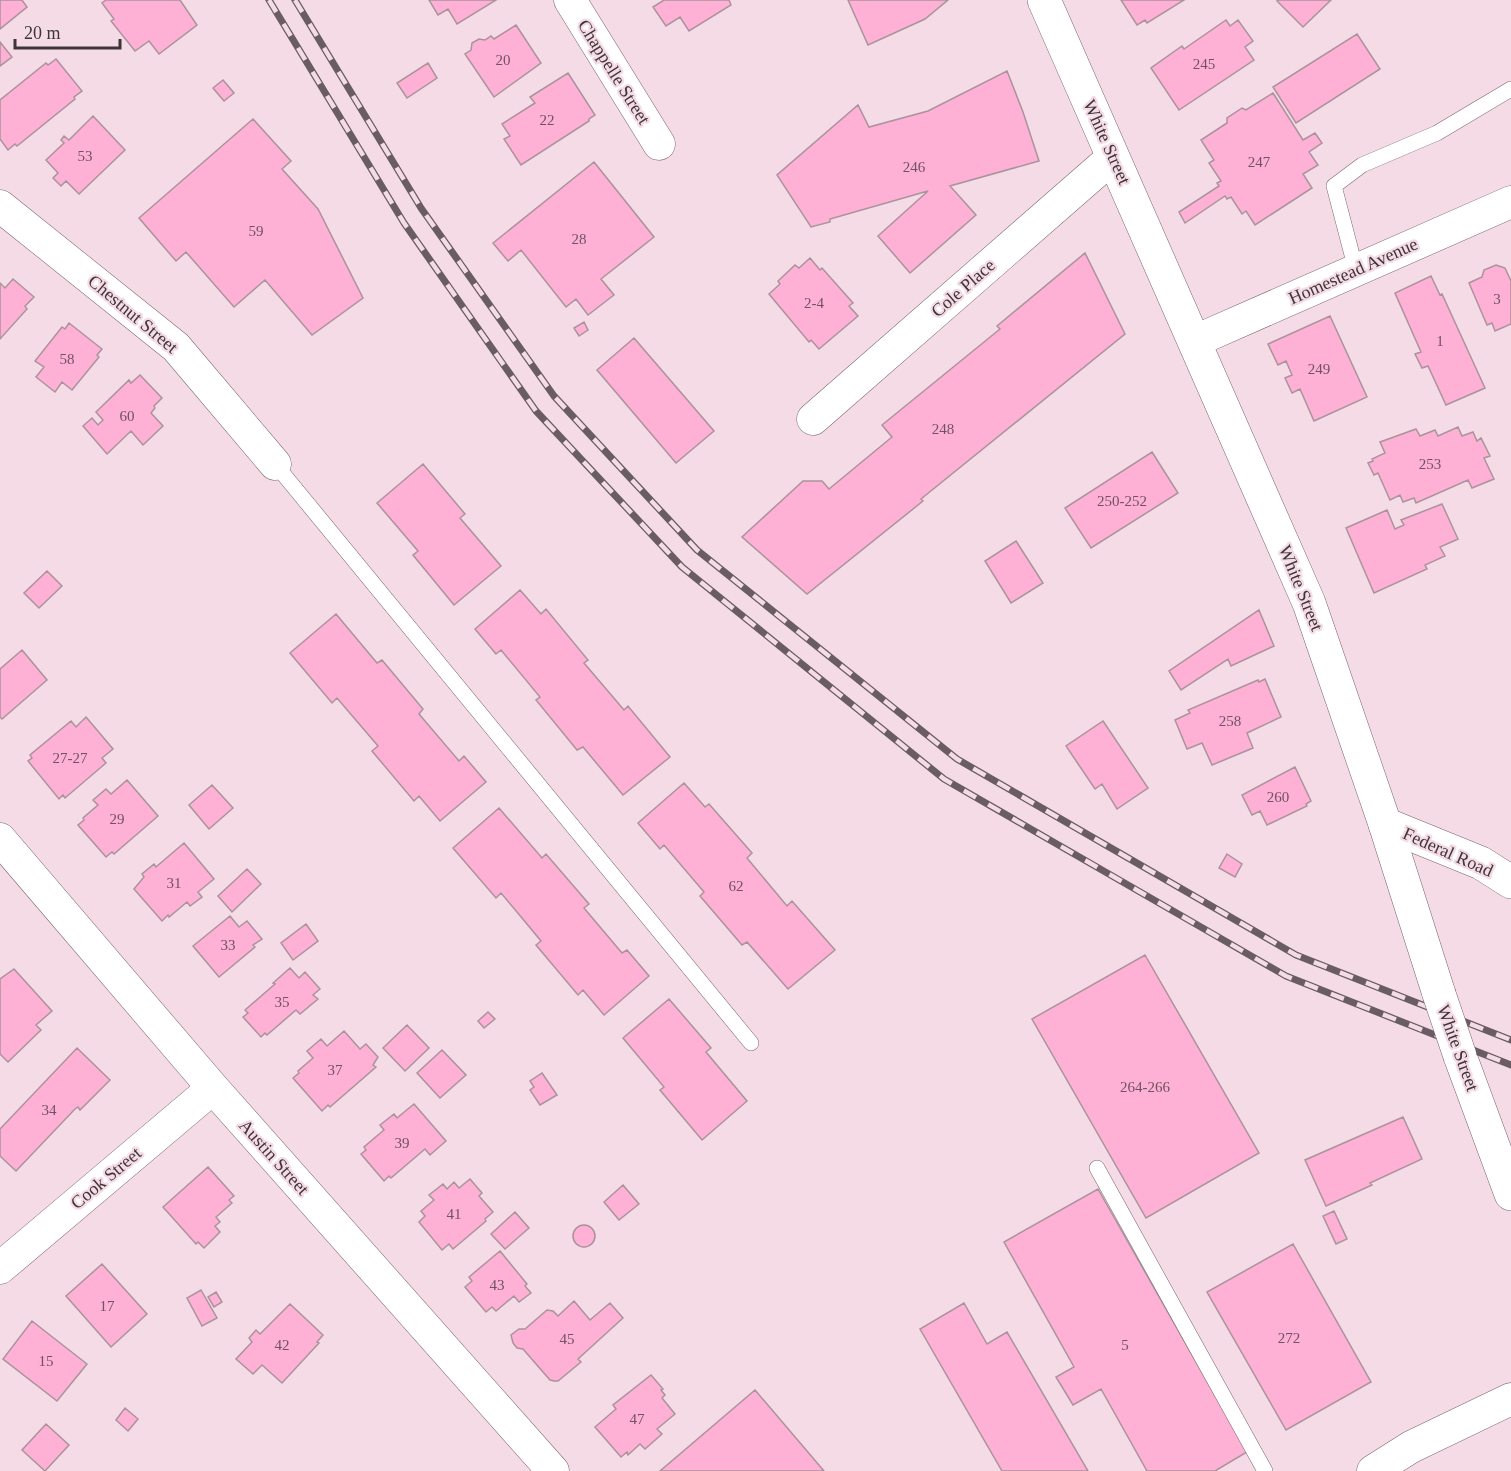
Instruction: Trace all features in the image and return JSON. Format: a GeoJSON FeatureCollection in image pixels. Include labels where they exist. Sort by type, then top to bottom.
{"type":"FeatureCollection","features":[{"type":"Feature","properties":{"kind":"main road","name":"White Street"},"geometry":{"type":"LineString","coordinates":[[1044,0],[1309,603],[1385,824],[1460,1056],[1511,1194]]}},
{"type":"Feature","properties":{"kind":"main road","name":"Federal Road"},"geometry":{"type":"LineString","coordinates":[[1385,824],[1481,863],[1511,882]]}},
{"type":"Feature","properties":{"kind":"street","name":"Chappelle Street"},"geometry":{"type":"LineString","coordinates":[[570,0],[658,144]]}},
{"type":"Feature","properties":{"kind":"street","name":"Cole Place"},"geometry":{"type":"LineString","coordinates":[[813,419],[1113,157]]}},
{"type":"Feature","properties":{"kind":"street","name":"Homestead Avenue"},"geometry":{"type":"LineString","coordinates":[[1195,341],[1511,201]]}},
{"type":"Feature","properties":{"kind":"street","name":"Chestnut Street"},"geometry":{"type":"LineString","coordinates":[[0,206],[176,347],[275,464]]}},
{"type":"Feature","properties":{"kind":"street","name":"Austin Street"},"geometry":{"type":"LineString","coordinates":[[0,839],[213,1088],[553,1471]]}},
{"type":"Feature","properties":{"kind":"street","name":"Cook Street"},"geometry":{"type":"LineString","coordinates":[[0,1268],[213,1088]]}},
{"type":"Feature","properties":{"kind":"street"},"geometry":{"type":"LineString","coordinates":[[1373,1471],[1411,1447],[1511,1399]]}},
{"type":"Feature","properties":{"kind":"lane"},"geometry":{"type":"LineString","coordinates":[[1356,270],[1334,186],[1362,165],[1437,133],[1511,88]]}},
{"type":"Feature","properties":{"kind":"lane"},"geometry":{"type":"LineString","coordinates":[[275,464],[751,1043]]}},
{"type":"Feature","properties":{"kind":"lane"},"geometry":{"type":"LineString","coordinates":[[1097,1168],[1265,1471]]}},
{"type":"Feature","properties":{"kind":"building"},"geometry":{"type":"Polygon","coordinates":[[[0,0],[22,0],[27,7],[0,29],[0,0]]]}},
{"type":"Feature","properties":{"kind":"building"},"geometry":{"type":"Polygon","coordinates":[[[106,0],[180,0],[197,25],[159,54],[149,41],[135,51],[111,21],[114,19],[102,3],[106,0]]]}},
{"type":"Feature","properties":{"kind":"building"},"geometry":{"type":"Polygon","coordinates":[[[429,0],[496,0],[457,24],[448,9],[438,15],[429,0]]]}},
{"type":"Feature","properties":{"kind":"building"},"geometry":{"type":"Polygon","coordinates":[[[664,0],[729,0],[731,5],[689,31],[680,17],[666,26],[653,7],[664,0]]]}},
{"type":"Feature","properties":{"kind":"building"},"geometry":{"type":"Polygon","coordinates":[[[848,0],[948,0],[925,19],[868,45],[848,0]]]}},
{"type":"Feature","properties":{"kind":"building"},"geometry":{"type":"Polygon","coordinates":[[[1121,0],[1184,0],[1147,23],[1145,20],[1137,25],[1121,0]]]}},
{"type":"Feature","properties":{"kind":"building"},"geometry":{"type":"Polygon","coordinates":[[[1331,0],[1303,27],[1277,1],[1331,0]]]}},
{"type":"Feature","properties":{"kind":"building"},"geometry":{"type":"Polygon","coordinates":[[[1226,20],[1230,26],[1238,20],[1253,41],[1245,47],[1254,60],[1179,110],[1151,68],[1182,46],[1184,49],[1226,20]]]}},
{"type":"Feature","properties":{"kind":"building"},"geometry":{"type":"Polygon","coordinates":[[[516,25],[541,63],[494,97],[465,54],[471,50],[472,43],[479,39],[485,40],[491,36],[494,39],[516,25]]]}},
{"type":"Feature","properties":{"kind":"building"},"geometry":{"type":"Polygon","coordinates":[[[1357,34],[1380,69],[1296,123],[1273,87],[1357,34]]]}},
{"type":"Feature","properties":{"kind":"building"},"geometry":{"type":"Polygon","coordinates":[[[0,42],[12,57],[0,66],[0,42]]]}},
{"type":"Feature","properties":{"kind":"building"},"geometry":{"type":"Polygon","coordinates":[[[56,59],[82,91],[17,146],[15,144],[8,150],[0,139],[0,100],[46,63],[48,65],[56,59]]]}},
{"type":"Feature","properties":{"kind":"building"},"geometry":{"type":"Polygon","coordinates":[[[428,63],[437,78],[407,98],[397,83],[428,63]]]}},
{"type":"Feature","properties":{"kind":"building"},"geometry":{"type":"Polygon","coordinates":[[[1007,71],[1039,161],[950,186],[976,215],[910,273],[878,236],[928,191],[830,219],[830,222],[811,227],[777,175],[858,105],[869,127],[928,111],[1007,71]]]}},
{"type":"Feature","properties":{"kind":"building"},"geometry":{"type":"Polygon","coordinates":[[[568,73],[595,115],[521,165],[504,139],[510,136],[502,124],[535,103],[530,97],[568,73]]]}},
{"type":"Feature","properties":{"kind":"building"},"geometry":{"type":"Polygon","coordinates":[[[223,80],[234,93],[224,101],[213,88],[223,80]]]}},
{"type":"Feature","properties":{"kind":"building"},"geometry":{"type":"Polygon","coordinates":[[[1273,93],[1303,140],[1315,133],[1322,143],[1309,152],[1318,165],[1303,174],[1312,188],[1255,225],[1246,211],[1242,214],[1231,197],[1227,199],[1225,196],[1185,223],[1179,212],[1219,186],[1217,183],[1221,181],[1209,163],[1214,160],[1201,140],[1227,123],[1227,118],[1242,108],[1246,110],[1273,93]]]}},
{"type":"Feature","properties":{"kind":"building"},"geometry":{"type":"Polygon","coordinates":[[[93,116],[125,150],[79,194],[66,181],[61,186],[53,178],[58,173],[46,160],[64,143],[61,140],[64,136],[69,140],[93,116]]]}},
{"type":"Feature","properties":{"kind":"building"},"geometry":{"type":"Polygon","coordinates":[[[253,119],[291,161],[282,169],[318,209],[363,298],[312,335],[265,280],[234,307],[186,252],[176,261],[139,218],[253,119]]]}},
{"type":"Feature","properties":{"kind":"building"},"geometry":{"type":"Polygon","coordinates":[[[594,162],[654,237],[601,279],[614,295],[588,315],[576,299],[566,307],[521,250],[508,261],[493,243],[594,162]]]}},
{"type":"Feature","properties":{"kind":"building"},"geometry":{"type":"Polygon","coordinates":[[[1085,253],[1125,334],[807,594],[742,537],[803,481],[822,481],[829,489],[892,437],[882,425],[1000,329],[997,326],[1085,253]]]}},
{"type":"Feature","properties":{"kind":"building"},"geometry":{"type":"Polygon","coordinates":[[[810,258],[853,303],[849,306],[858,316],[819,349],[811,340],[809,342],[769,294],[780,284],[778,281],[795,265],[799,268],[810,258]]]}},
{"type":"Feature","properties":{"kind":"building"},"geometry":{"type":"Polygon","coordinates":[[[1496,265],[1505,268],[1511,281],[1511,324],[1495,331],[1492,323],[1487,325],[1469,283],[1482,277],[1484,270],[1496,265]]]}},
{"type":"Feature","properties":{"kind":"building"},"geometry":{"type":"Polygon","coordinates":[[[1431,276],[1440,295],[1442,294],[1485,388],[1446,405],[1428,366],[1422,368],[1415,354],[1421,352],[1395,293],[1431,276]]]}},
{"type":"Feature","properties":{"kind":"building"},"geometry":{"type":"Polygon","coordinates":[[[13,279],[34,297],[25,306],[27,309],[0,339],[0,283],[5,288],[13,279]]]}},
{"type":"Feature","properties":{"kind":"building"},"geometry":{"type":"Polygon","coordinates":[[[1330,316],[1367,397],[1314,421],[1300,389],[1292,393],[1285,378],[1292,375],[1286,361],[1278,365],[1268,344],[1330,316]]]}},
{"type":"Feature","properties":{"kind":"building"},"geometry":{"type":"Polygon","coordinates":[[[584,322],[588,330],[579,336],[574,328],[584,322]]]}},
{"type":"Feature","properties":{"kind":"building"},"geometry":{"type":"Polygon","coordinates":[[[69,323],[102,349],[97,355],[99,357],[72,390],[62,382],[55,392],[36,377],[44,367],[35,361],[62,327],[65,329],[69,323]]]}},
{"type":"Feature","properties":{"kind":"building"},"geometry":{"type":"Polygon","coordinates":[[[634,338],[714,431],[676,463],[597,370],[634,338]]]}},
{"type":"Feature","properties":{"kind":"building"},"geometry":{"type":"Polygon","coordinates":[[[140,375],[162,398],[151,413],[163,426],[143,445],[131,431],[107,454],[83,426],[92,418],[98,425],[103,420],[96,412],[129,380],[131,383],[140,375]]]}},
{"type":"Feature","properties":{"kind":"building"},"geometry":{"type":"Polygon","coordinates":[[[1458,427],[1462,436],[1473,432],[1477,441],[1481,438],[1490,456],[1484,458],[1494,479],[1472,488],[1468,480],[1416,503],[1414,498],[1403,502],[1400,495],[1390,500],[1378,473],[1374,475],[1368,463],[1385,453],[1380,442],[1416,429],[1420,436],[1435,430],[1438,436],[1458,427]]]}},
{"type":"Feature","properties":{"kind":"building"},"geometry":{"type":"Polygon","coordinates":[[[1152,452],[1178,493],[1091,548],[1065,508],[1152,452]]]}},
{"type":"Feature","properties":{"kind":"building"},"geometry":{"type":"Polygon","coordinates":[[[423,464],[465,514],[460,518],[501,566],[454,605],[413,555],[418,551],[377,503],[423,464]]]}},
{"type":"Feature","properties":{"kind":"building"},"geometry":{"type":"Polygon","coordinates":[[[1442,504],[1458,539],[1440,547],[1445,556],[1425,565],[1427,569],[1374,593],[1346,528],[1387,510],[1395,529],[1404,525],[1401,520],[1442,504]]]}},
{"type":"Feature","properties":{"kind":"building"},"geometry":{"type":"Polygon","coordinates":[[[1016,541],[1043,583],[1011,603],[985,561],[1016,541]]]}},
{"type":"Feature","properties":{"kind":"building"},"geometry":{"type":"Polygon","coordinates":[[[47,571],[62,586],[39,608],[24,593],[47,571]]]}},
{"type":"Feature","properties":{"kind":"building"},"geometry":{"type":"Polygon","coordinates":[[[520,590],[541,614],[546,609],[588,660],[584,663],[624,710],[628,706],[670,757],[623,795],[583,747],[577,750],[536,700],[540,697],[501,650],[496,654],[475,629],[520,590]]]}},
{"type":"Feature","properties":{"kind":"building"},"geometry":{"type":"Polygon","coordinates":[[[1259,610],[1274,646],[1231,666],[1228,659],[1181,690],[1169,671],[1259,610]]]}},
{"type":"Feature","properties":{"kind":"building"},"geometry":{"type":"Polygon","coordinates":[[[336,614],[377,663],[382,660],[423,709],[419,714],[459,761],[464,756],[486,782],[440,821],[419,796],[414,801],[372,751],[378,746],[337,698],[332,703],[290,653],[336,614]]]}},
{"type":"Feature","properties":{"kind":"building"},"geometry":{"type":"Polygon","coordinates":[[[22,650],[47,680],[2,719],[0,717],[0,669],[22,650]]]}},
{"type":"Feature","properties":{"kind":"building"},"geometry":{"type":"Polygon","coordinates":[[[1265,679],[1281,717],[1247,733],[1253,748],[1212,765],[1202,743],[1187,749],[1175,720],[1190,713],[1188,710],[1265,679]]]}},
{"type":"Feature","properties":{"kind":"building"},"geometry":{"type":"Polygon","coordinates":[[[86,717],[113,749],[102,758],[106,763],[65,798],[63,795],[59,799],[28,761],[32,758],[30,755],[71,721],[76,727],[86,717]]]}},
{"type":"Feature","properties":{"kind":"building"},"geometry":{"type":"Polygon","coordinates":[[[1103,721],[1148,788],[1117,809],[1102,784],[1095,789],[1066,746],[1103,721]]]}},
{"type":"Feature","properties":{"kind":"building"},"geometry":{"type":"Polygon","coordinates":[[[1295,767],[1311,801],[1306,804],[1307,806],[1267,825],[1260,811],[1252,815],[1242,795],[1295,767]]]}},
{"type":"Feature","properties":{"kind":"building"},"geometry":{"type":"Polygon","coordinates":[[[127,780],[158,816],[114,854],[112,852],[106,857],[78,825],[98,805],[93,800],[106,789],[111,794],[127,780]]]}},
{"type":"Feature","properties":{"kind":"building"},"geometry":{"type":"Polygon","coordinates":[[[684,783],[705,807],[709,804],[752,853],[747,858],[787,906],[792,901],[835,950],[788,989],[747,942],[742,945],[700,896],[704,892],[664,845],[660,849],[638,823],[684,783]]]}},
{"type":"Feature","properties":{"kind":"building"},"geometry":{"type":"Polygon","coordinates":[[[212,785],[233,808],[209,829],[189,805],[212,785]]]}},
{"type":"Feature","properties":{"kind":"building"},"geometry":{"type":"Polygon","coordinates":[[[499,808],[542,858],[546,854],[589,904],[584,908],[622,953],[627,950],[649,976],[604,1015],[583,990],[578,995],[536,945],[541,941],[501,893],[496,898],[453,848],[499,808]]]}},
{"type":"Feature","properties":{"kind":"building"},"geometry":{"type":"Polygon","coordinates":[[[184,843],[214,879],[198,892],[202,897],[190,906],[187,902],[162,921],[134,889],[144,877],[142,874],[154,864],[156,867],[184,843]]]}},
{"type":"Feature","properties":{"kind":"building"},"geometry":{"type":"Polygon","coordinates":[[[1227,854],[1242,864],[1235,877],[1219,868],[1227,854]]]}},
{"type":"Feature","properties":{"kind":"building"},"geometry":{"type":"Polygon","coordinates":[[[247,869],[261,884],[232,912],[218,896],[247,869]]]}},
{"type":"Feature","properties":{"kind":"building"},"geometry":{"type":"Polygon","coordinates":[[[230,916],[239,927],[247,921],[262,939],[219,977],[193,946],[230,916]]]}},
{"type":"Feature","properties":{"kind":"building"},"geometry":{"type":"Polygon","coordinates":[[[306,924],[318,941],[293,960],[281,943],[306,924]]]}},
{"type":"Feature","properties":{"kind":"building"},"geometry":{"type":"Polygon","coordinates":[[[1145,955],[1259,1153],[1146,1218],[1032,1019],[1145,955]]]}},
{"type":"Feature","properties":{"kind":"building"},"geometry":{"type":"Polygon","coordinates":[[[290,968],[299,978],[305,972],[320,989],[313,995],[318,999],[300,1014],[296,1010],[267,1035],[265,1033],[261,1037],[243,1017],[248,1013],[245,1010],[290,968]]]}},
{"type":"Feature","properties":{"kind":"building"},"geometry":{"type":"Polygon","coordinates":[[[14,969],[52,1011],[36,1025],[41,1030],[8,1062],[0,1054],[0,979],[14,969]]]}},
{"type":"Feature","properties":{"kind":"building"},"geometry":{"type":"Polygon","coordinates":[[[669,999],[711,1048],[706,1052],[747,1101],[702,1140],[660,1090],[664,1087],[623,1038],[669,999]]]}},
{"type":"Feature","properties":{"kind":"building"},"geometry":{"type":"Polygon","coordinates":[[[488,1012],[495,1019],[484,1028],[478,1021],[488,1012]]]}},
{"type":"Feature","properties":{"kind":"building"},"geometry":{"type":"Polygon","coordinates":[[[407,1025],[429,1048],[405,1071],[383,1048],[407,1025]]]}},
{"type":"Feature","properties":{"kind":"building"},"geometry":{"type":"Polygon","coordinates":[[[344,1031],[360,1049],[366,1044],[378,1057],[373,1065],[376,1067],[330,1107],[328,1105],[322,1111],[293,1078],[313,1058],[307,1051],[321,1039],[327,1046],[344,1031]]]}},
{"type":"Feature","properties":{"kind":"building"},"geometry":{"type":"Polygon","coordinates":[[[77,1048],[110,1080],[80,1110],[78,1107],[75,1109],[16,1171],[0,1156],[0,1129],[77,1048]]]}},
{"type":"Feature","properties":{"kind":"building"},"geometry":{"type":"Polygon","coordinates":[[[442,1050],[466,1075],[440,1098],[417,1073],[442,1050]]]}},
{"type":"Feature","properties":{"kind":"building"},"geometry":{"type":"Polygon","coordinates":[[[542,1073],[557,1095],[540,1105],[530,1090],[534,1087],[530,1081],[542,1073]]]}},
{"type":"Feature","properties":{"kind":"building"},"geometry":{"type":"Polygon","coordinates":[[[414,1104],[446,1141],[430,1155],[425,1149],[391,1178],[389,1176],[384,1181],[361,1154],[366,1150],[364,1147],[384,1130],[380,1125],[394,1114],[397,1118],[414,1104]]]}},
{"type":"Feature","properties":{"kind":"building"},"geometry":{"type":"Polygon","coordinates":[[[1403,1117],[1422,1159],[1326,1206],[1305,1160],[1403,1117]]]}},
{"type":"Feature","properties":{"kind":"building"},"geometry":{"type":"Polygon","coordinates":[[[208,1167],[234,1196],[229,1200],[232,1203],[216,1217],[220,1222],[215,1226],[220,1232],[204,1248],[198,1242],[196,1244],[163,1207],[208,1167]]]}},
{"type":"Feature","properties":{"kind":"building"},"geometry":{"type":"Polygon","coordinates":[[[470,1179],[482,1193],[479,1196],[493,1212],[485,1219],[486,1221],[453,1249],[449,1244],[442,1250],[419,1222],[425,1216],[421,1211],[434,1200],[429,1195],[443,1184],[447,1189],[454,1182],[459,1188],[470,1179]]]}},
{"type":"Feature","properties":{"kind":"building"},"geometry":{"type":"Polygon","coordinates":[[[623,1185],[639,1204],[619,1220],[604,1202],[623,1185]]]}},
{"type":"Feature","properties":{"kind":"building"},"geometry":{"type":"Polygon","coordinates":[[[1098,1189],[1247,1452],[1215,1471],[1147,1471],[1101,1389],[1073,1405],[1056,1377],[1074,1367],[1004,1242],[1098,1189]]]}},
{"type":"Feature","properties":{"kind":"building"},"geometry":{"type":"Polygon","coordinates":[[[1334,1211],[1347,1239],[1336,1244],[1323,1216],[1334,1211]]]}},
{"type":"Feature","properties":{"kind":"building"},"geometry":{"type":"Polygon","coordinates":[[[515,1212],[529,1228],[505,1249],[491,1234],[515,1212]]]}},
{"type":"Feature","properties":{"kind":"building"},"geometry":{"type":"Polygon","coordinates":[[[584,1225],[592,1228],[595,1236],[592,1244],[584,1247],[576,1244],[573,1236],[576,1228],[584,1225]]]}},
{"type":"Feature","properties":{"kind":"building"},"geometry":{"type":"Polygon","coordinates":[[[1293,1244],[1371,1382],[1286,1430],[1207,1292],[1293,1244]]]}},
{"type":"Feature","properties":{"kind":"building"},"geometry":{"type":"Polygon","coordinates":[[[500,1251],[527,1284],[525,1286],[531,1293],[519,1302],[514,1296],[496,1311],[492,1307],[486,1312],[465,1287],[472,1281],[469,1277],[500,1251]]]}},
{"type":"Feature","properties":{"kind":"building"},"geometry":{"type":"Polygon","coordinates":[[[102,1264],[147,1314],[111,1347],[66,1296],[102,1264]]]}},
{"type":"Feature","properties":{"kind":"building"},"geometry":{"type":"Polygon","coordinates":[[[201,1290],[217,1318],[202,1326],[187,1298],[201,1290]]]}},
{"type":"Feature","properties":{"kind":"building"},"geometry":{"type":"Polygon","coordinates":[[[216,1292],[222,1302],[214,1307],[208,1297],[216,1292]]]}},
{"type":"Feature","properties":{"kind":"building"},"geometry":{"type":"Polygon","coordinates":[[[574,1301],[590,1320],[610,1303],[623,1318],[578,1359],[581,1362],[558,1381],[550,1380],[523,1349],[517,1348],[511,1335],[519,1329],[525,1329],[547,1310],[553,1311],[558,1316],[574,1301]]]}},
{"type":"Feature","properties":{"kind":"building"},"geometry":{"type":"Polygon","coordinates":[[[964,1303],[987,1344],[1007,1332],[1088,1471],[1002,1471],[920,1329],[964,1303]]]}},
{"type":"Feature","properties":{"kind":"building"},"geometry":{"type":"Polygon","coordinates":[[[290,1304],[323,1335],[317,1342],[319,1343],[282,1383],[262,1365],[253,1374],[236,1359],[252,1342],[249,1338],[256,1330],[260,1334],[290,1304]]]}},
{"type":"Feature","properties":{"kind":"building"},"geometry":{"type":"Polygon","coordinates":[[[32,1321],[87,1364],[57,1401],[3,1359],[32,1321]]]}},
{"type":"Feature","properties":{"kind":"building"},"geometry":{"type":"Polygon","coordinates":[[[651,1375],[663,1389],[661,1390],[665,1395],[662,1398],[675,1414],[657,1429],[662,1434],[645,1449],[640,1444],[628,1455],[627,1452],[621,1457],[595,1427],[616,1409],[613,1405],[651,1375]]]}},
{"type":"Feature","properties":{"kind":"building"},"geometry":{"type":"Polygon","coordinates":[[[755,1390],[824,1471],[660,1471],[755,1390]]]}},
{"type":"Feature","properties":{"kind":"building"},"geometry":{"type":"Polygon","coordinates":[[[125,1408],[138,1419],[128,1431],[116,1420],[125,1408]]]}},
{"type":"Feature","properties":{"kind":"building"},"geometry":{"type":"Polygon","coordinates":[[[46,1424],[69,1445],[45,1471],[22,1450],[46,1424]]]}},
{"type":"Feature","properties":{"kind":"railway"},"geometry":{"type":"LineString","coordinates":[[269,0],[404,223],[536,411],[682,567],[944,779],[1286,976],[1511,1065]]}},
{"type":"Feature","properties":{"kind":"railway"},"geometry":{"type":"LineString","coordinates":[[295,0],[421,208],[554,396],[697,550],[957,759],[1296,955],[1511,1040]]}}]}
